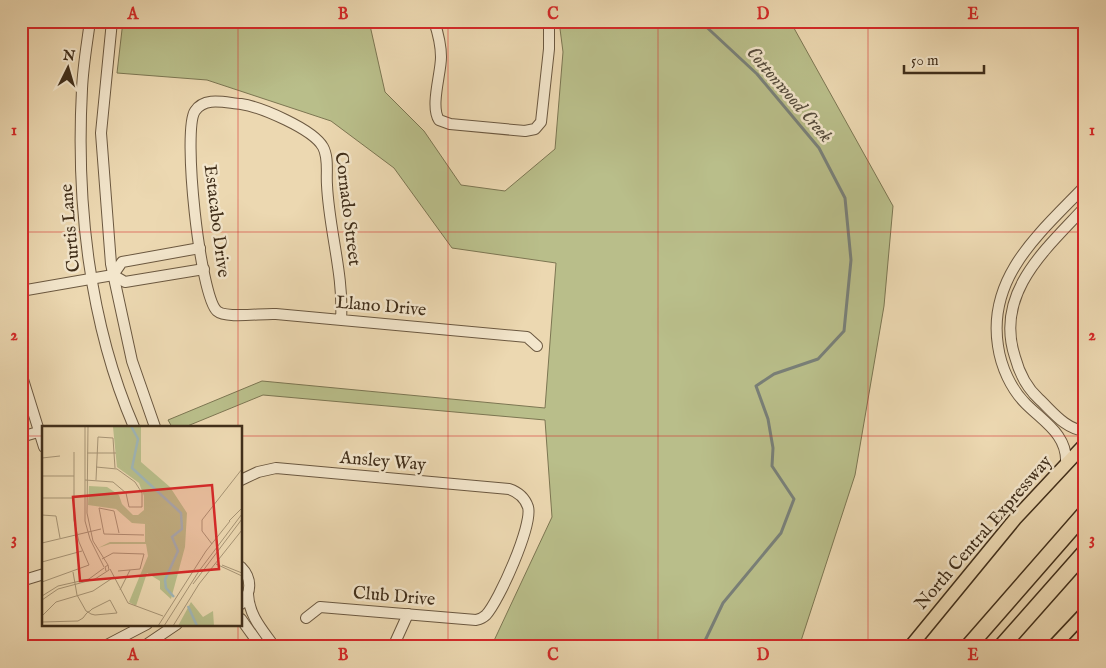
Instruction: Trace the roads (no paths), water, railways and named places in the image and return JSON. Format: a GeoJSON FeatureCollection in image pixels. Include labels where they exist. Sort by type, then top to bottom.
{"type":"FeatureCollection","features":[{"type":"Feature","properties":{"kind":"highway"},"geometry":{"type":"LineString","coordinates":[[968,647],[1085,513]]}},
{"type":"Feature","properties":{"kind":"highway"},"geometry":{"type":"LineString","coordinates":[[1001,647],[1085,552]]}},
{"type":"Feature","properties":{"kind":"main road","name":"North Central Expressway"},"geometry":{"type":"LineString","coordinates":[[910,647],[1015,519],[1085,444]]}},
{"type":"Feature","properties":{"kind":"main road"},"geometry":{"type":"LineString","coordinates":[[1054,647],[1082,621]]}},
{"type":"Feature","properties":{"kind":"street","name":"Curtis Lane"},"geometry":{"type":"LineString","coordinates":[[90,21],[82,88],[83,202],[92,279],[105,343],[134,426]]}},
{"type":"Feature","properties":{"kind":"street","name":"Curtis Lane"},"geometry":{"type":"LineString","coordinates":[[112,21],[100,133],[113,275],[132,361],[155,426]]}},
{"type":"Feature","properties":{"kind":"street"},"geometry":{"type":"LineString","coordinates":[[434,21],[438,33],[441,57],[436,108],[440,120],[450,124],[525,131],[536,128],[541,122],[549,48],[549,21]]}},
{"type":"Feature","properties":{"kind":"street","name":"Cornado Street"},"geometry":{"type":"LineString","coordinates":[[202,104],[213,101],[249,105],[268,110],[314,138],[324,149],[331,235],[342,296],[341,320]]}},
{"type":"Feature","properties":{"kind":"street","name":"Estacabo Drive"},"geometry":{"type":"LineString","coordinates":[[202,104],[192,117],[191,185],[200,248],[211,304],[219,312]]}},
{"type":"Feature","properties":{"kind":"street"},"geometry":{"type":"LineString","coordinates":[[1066,464],[1067,453],[1061,437],[1024,402],[1008,378],[1000,357],[996,334],[997,312],[1010,272],[1020,256],[1085,186]]}},
{"type":"Feature","properties":{"kind":"street"},"geometry":{"type":"LineString","coordinates":[[1085,206],[1030,267],[1021,281],[1011,314],[1010,332],[1012,349],[1018,369],[1033,394],[1069,428],[1085,431]]}},
{"type":"Feature","properties":{"kind":"street"},"geometry":{"type":"LineString","coordinates":[[113,275],[122,262],[200,248]]}},
{"type":"Feature","properties":{"kind":"street"},"geometry":{"type":"LineString","coordinates":[[21,291],[113,275],[126,282],[204,269]]}},
{"type":"Feature","properties":{"kind":"street","name":"Llano Drive"},"geometry":{"type":"LineString","coordinates":[[219,312],[229,316],[258,312],[527,337],[537,346]]}},
{"type":"Feature","properties":{"kind":"street"},"geometry":{"type":"LineString","coordinates":[[21,373],[42,442]]}},
{"type":"Feature","properties":{"kind":"street"},"geometry":{"type":"LineString","coordinates":[[21,437],[38,432]]}},
{"type":"Feature","properties":{"kind":"street","name":"Ansley Way"},"geometry":{"type":"LineString","coordinates":[[242,480],[258,472],[283,469],[509,489],[522,497],[528,507],[528,515],[524,534],[512,566],[488,612],[482,619]]}},
{"type":"Feature","properties":{"kind":"street"},"geometry":{"type":"LineString","coordinates":[[242,569],[250,582],[249,605],[253,616],[271,642],[269,647]]}},
{"type":"Feature","properties":{"kind":"street"},"geometry":{"type":"LineString","coordinates":[[21,581],[42,575]]}},
{"type":"Feature","properties":{"kind":"street"},"geometry":{"type":"LineString","coordinates":[[242,603],[248,594]]}},
{"type":"Feature","properties":{"kind":"street","name":"Club Drive"},"geometry":{"type":"LineString","coordinates":[[306,618],[320,607],[482,619]]}},
{"type":"Feature","properties":{"kind":"street"},"geometry":{"type":"LineString","coordinates":[[393,647],[408,614]]}},
{"type":"Feature","properties":{"kind":"street"},"geometry":{"type":"LineString","coordinates":[[242,620],[261,647]]}},
{"type":"Feature","properties":{"kind":"street"},"geometry":{"type":"LineString","coordinates":[[103,647],[143,626]]}},
{"type":"Feature","properties":{"kind":"street"},"geometry":{"type":"LineString","coordinates":[[143,647],[174,626]]}},
{"type":"Feature","properties":{"kind":"waterway","name":"Cottonwood Creek"},"geometry":{"type":"LineString","coordinates":[[700,21],[757,74],[819,148],[845,198],[851,260],[844,331],[818,359],[774,374],[756,386],[768,419],[773,448],[772,466],[794,499],[781,533],[723,603],[702,647]]}}]}
